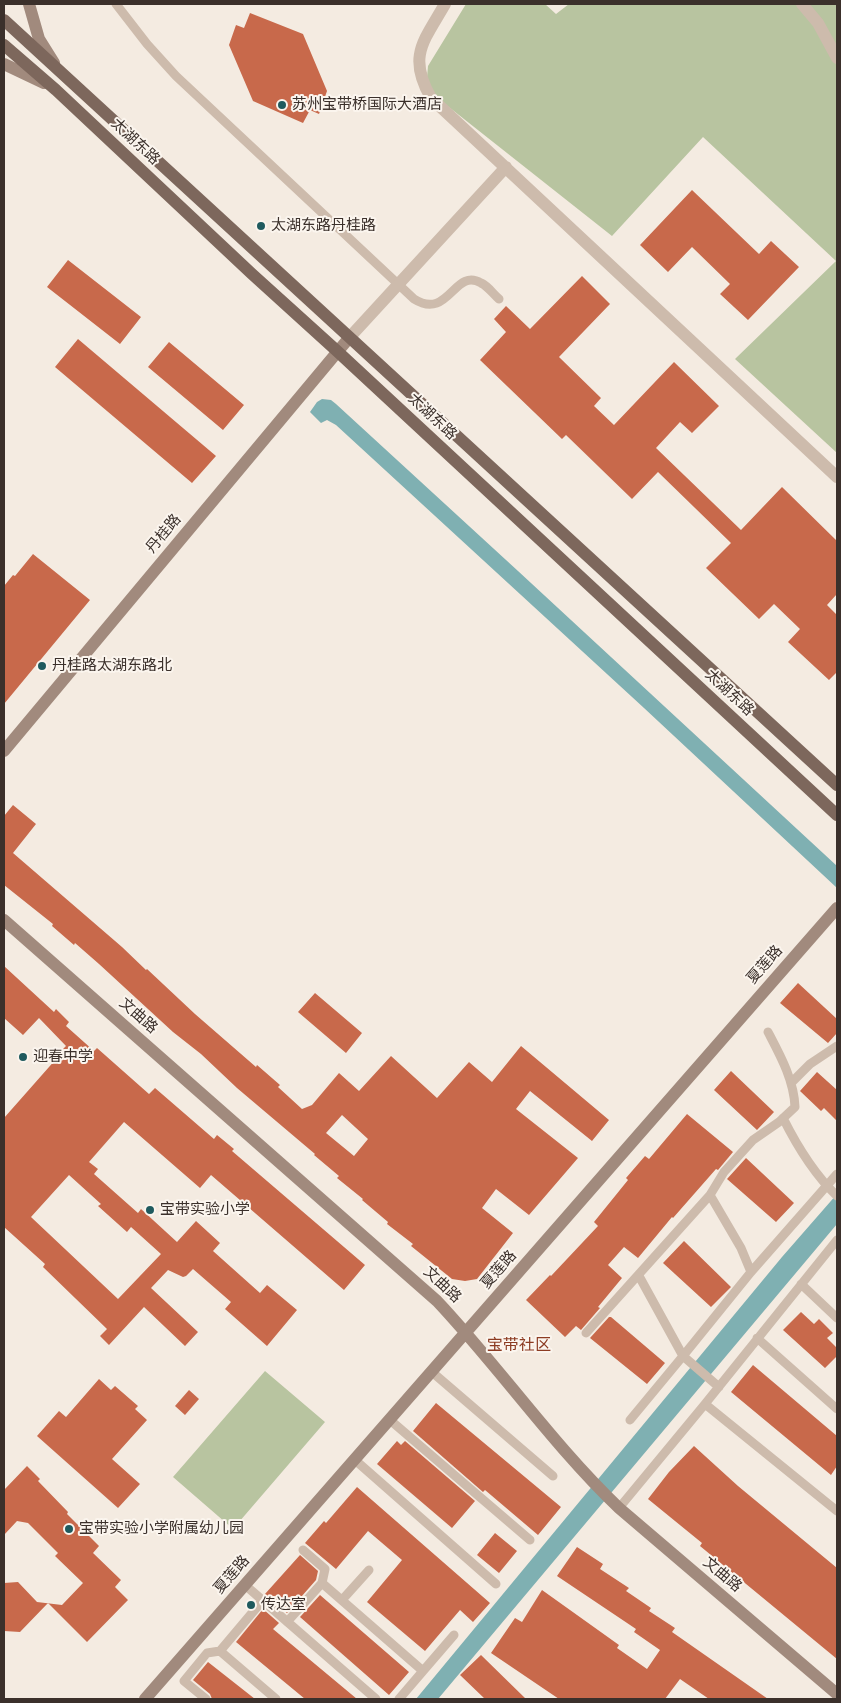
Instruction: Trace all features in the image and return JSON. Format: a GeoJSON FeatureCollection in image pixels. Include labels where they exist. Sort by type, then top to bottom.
{"type":"FeatureCollection","features":[{"type":"Feature","properties":{"kind":"main road","name":"太湖东路"},"geometry":{"type":"LineString","coordinates":[[4,20],[837,785]]}},
{"type":"Feature","properties":{"kind":"main road","name":"太湖东路"},"geometry":{"type":"LineString","coordinates":[[4,45],[56,90],[252,274],[837,815]]}},
{"type":"Feature","properties":{"kind":"street"},"geometry":{"type":"LineString","coordinates":[[29,4],[42,44],[64,75]]}},
{"type":"Feature","properties":{"kind":"street"},"geometry":{"type":"LineString","coordinates":[[445,4],[420,50],[419,65],[431,98],[837,478]]}},
{"type":"Feature","properties":{"kind":"street"},"geometry":{"type":"LineString","coordinates":[[802,4],[818,23],[837,58]]}},
{"type":"Feature","properties":{"kind":"street"},"geometry":{"type":"LineString","coordinates":[[4,64],[26,73],[56,90]]}},
{"type":"Feature","properties":{"kind":"street"},"geometry":{"type":"LineString","coordinates":[[350,338],[506,167]]}},
{"type":"Feature","properties":{"kind":"street","name":"丹桂路"},"geometry":{"type":"LineString","coordinates":[[4,751],[337,351],[350,338]]}},
{"type":"Feature","properties":{"kind":"street","name":"夏莲路"},"geometry":{"type":"LineString","coordinates":[[145,1699],[837,908]]}},
{"type":"Feature","properties":{"kind":"street","name":"文曲路"},"geometry":{"type":"LineString","coordinates":[[4,920],[438,1301],[590,1480],[616,1505],[837,1694]]}},
{"type":"Feature","properties":{"kind":"lane"},"geometry":{"type":"LineString","coordinates":[[116,4],[147,44],[176,76],[414,299],[429,306],[438,304],[464,282],[474,280],[482,283],[499,299]]}},
{"type":"Feature","properties":{"kind":"lane"},"geometry":{"type":"LineString","coordinates":[[586,1334],[710,1195],[724,1172],[754,1140],[795,1107],[794,1093],[782,1058],[768,1032]]}},
{"type":"Feature","properties":{"kind":"lane"},"geometry":{"type":"LineString","coordinates":[[791,1083],[810,1064],[836,1048]]}},
{"type":"Feature","properties":{"kind":"lane"},"geometry":{"type":"LineString","coordinates":[[783,1118],[804,1153],[827,1186],[836,1195]]}},
{"type":"Feature","properties":{"kind":"lane"},"geometry":{"type":"LineString","coordinates":[[630,1420],[686,1360],[752,1272],[837,1174]]}},
{"type":"Feature","properties":{"kind":"lane"},"geometry":{"type":"LineString","coordinates":[[710,1195],[741,1248],[752,1272]]}},
{"type":"Feature","properties":{"kind":"lane"},"geometry":{"type":"LineString","coordinates":[[616,1505],[705,1404],[837,1240]]}},
{"type":"Feature","properties":{"kind":"lane"},"geometry":{"type":"LineString","coordinates":[[639,1276],[686,1360],[719,1387]]}},
{"type":"Feature","properties":{"kind":"lane"},"geometry":{"type":"LineString","coordinates":[[801,1284],[837,1318]]}},
{"type":"Feature","properties":{"kind":"lane"},"geometry":{"type":"LineString","coordinates":[[757,1338],[837,1408]]}},
{"type":"Feature","properties":{"kind":"lane"},"geometry":{"type":"LineString","coordinates":[[432,1372],[553,1476]]}},
{"type":"Feature","properties":{"kind":"lane"},"geometry":{"type":"LineString","coordinates":[[705,1404],[837,1511]]}},
{"type":"Feature","properties":{"kind":"lane"},"geometry":{"type":"LineString","coordinates":[[390,1420],[530,1540]]}},
{"type":"Feature","properties":{"kind":"lane"},"geometry":{"type":"LineString","coordinates":[[355,1460],[496,1584]]}},
{"type":"Feature","properties":{"kind":"lane"},"geometry":{"type":"LineString","coordinates":[[287,1622],[322,1583],[325,1569],[302,1550]]}},
{"type":"Feature","properties":{"kind":"lane"},"geometry":{"type":"LineString","coordinates":[[342,1600],[369,1570]]}},
{"type":"Feature","properties":{"kind":"lane"},"geometry":{"type":"LineString","coordinates":[[322,1583],[423,1671]]}},
{"type":"Feature","properties":{"kind":"lane"},"geometry":{"type":"LineString","coordinates":[[245,1585],[376,1699]]}},
{"type":"Feature","properties":{"kind":"lane"},"geometry":{"type":"LineString","coordinates":[[206,1699],[184,1681],[207,1653],[220,1651],[262,1600]]}},
{"type":"Feature","properties":{"kind":"lane"},"geometry":{"type":"LineString","coordinates":[[399,1699],[454,1635]]}},
{"type":"Feature","properties":{"kind":"lane"},"geometry":{"type":"LineString","coordinates":[[220,1651],[276,1699]]}},
{"type":"Feature","properties":{"kind":"green space"},"geometry":{"type":"Polygon","coordinates":[[[466,4],[545,4],[556,14],[569,4],[837,4],[837,453],[735,359],[836,261],[703,137],[612,236],[426,89],[428,66],[466,4]]]}},
{"type":"Feature","properties":{"kind":"green space"},"geometry":{"type":"Polygon","coordinates":[[[265,1371],[325,1422],[233,1529],[173,1477],[265,1371]]]}},
{"type":"Feature","properties":{"kind":"water"},"geometry":{"type":"Polygon","coordinates":[[[322,399],[331,400],[336,404],[837,866],[837,888],[336,425],[327,420],[321,423],[310,412],[317,402],[322,399]]]}},
{"type":"Feature","properties":{"kind":"water"},"geometry":{"type":"Polygon","coordinates":[[[837,1194],[837,1224],[438,1699],[416,1699],[782,1257],[837,1194]]]}},
{"type":"Feature","properties":{"kind":"building"},"geometry":{"type":"Polygon","coordinates":[[[250,13],[303,34],[327,91],[319,114],[310,110],[303,123],[253,101],[229,45],[236,25],[244,28],[250,13]]]}},
{"type":"Feature","properties":{"kind":"building"},"geometry":{"type":"Polygon","coordinates":[[[692,190],[759,254],[771,241],[799,267],[748,320],[720,294],[730,284],[692,247],[668,272],[640,245],[692,190]]]}},
{"type":"Feature","properties":{"kind":"building"},"geometry":{"type":"Polygon","coordinates":[[[68,260],[141,317],[120,344],[47,287],[68,260]]]}},
{"type":"Feature","properties":{"kind":"building"},"geometry":{"type":"Polygon","coordinates":[[[582,276],[610,304],[559,357],[601,398],[594,406],[614,425],[674,362],[719,406],[692,433],[680,422],[656,448],[741,530],[782,487],[837,541],[837,594],[827,605],[837,615],[837,672],[829,680],[788,642],[800,629],[774,604],[759,619],[706,568],[731,543],[658,472],[632,499],[566,435],[562,439],[480,360],[506,332],[494,319],[506,306],[530,329],[582,276]]]}},
{"type":"Feature","properties":{"kind":"building"},"geometry":{"type":"Polygon","coordinates":[[[78,339],[216,456],[192,483],[55,367],[78,339]]]}},
{"type":"Feature","properties":{"kind":"building"},"geometry":{"type":"Polygon","coordinates":[[[169,342],[244,405],[223,430],[148,367],[169,342]]]}},
{"type":"Feature","properties":{"kind":"building"},"geometry":{"type":"Polygon","coordinates":[[[33,554],[90,600],[4,704],[4,586],[33,554]]]}},
{"type":"Feature","properties":{"kind":"building"},"geometry":{"type":"Polygon","coordinates":[[[13,805],[36,824],[13,853],[147,969],[195,1014],[256,1067],[257,1065],[280,1085],[278,1087],[302,1109],[312,1105],[339,1073],[359,1091],[391,1056],[437,1098],[469,1062],[492,1082],[521,1046],[609,1120],[592,1141],[530,1091],[516,1109],[578,1158],[529,1215],[496,1189],[482,1208],[513,1233],[477,1279],[465,1281],[452,1279],[411,1246],[413,1244],[387,1224],[388,1222],[337,1178],[339,1176],[315,1154],[237,1088],[201,1054],[173,1032],[99,964],[4,885],[4,816],[13,805]],[[342,1115],[326,1133],[354,1156],[368,1139],[342,1115]]]}},
{"type":"Feature","properties":{"kind":"building"},"geometry":{"type":"Polygon","coordinates":[[[4,966],[54,1012],[56,1009],[69,1022],[66,1026],[94,1051],[97,1048],[149,1094],[155,1088],[214,1139],[217,1135],[234,1149],[232,1151],[365,1265],[344,1290],[211,1175],[200,1188],[124,1122],[89,1162],[98,1169],[94,1174],[138,1213],[141,1209],[177,1242],[196,1221],[220,1243],[213,1251],[260,1293],[267,1285],[297,1310],[267,1346],[225,1309],[231,1302],[193,1269],[183,1277],[168,1270],[151,1288],[198,1332],[185,1346],[144,1307],[109,1345],[100,1336],[107,1329],[43,1267],[45,1264],[4,1227],[4,1118],[66,1046],[39,1018],[23,1035],[4,1018],[4,966]],[[69,1175],[31,1217],[118,1299],[161,1254],[131,1227],[127,1232],[98,1206],[101,1204],[69,1175]]]}},
{"type":"Feature","properties":{"kind":"building"},"geometry":{"type":"Polygon","coordinates":[[[798,983],[837,1019],[837,1033],[828,1043],[780,1003],[798,983]]]}},
{"type":"Feature","properties":{"kind":"building"},"geometry":{"type":"Polygon","coordinates":[[[315,993],[362,1033],[346,1053],[298,1012],[315,993]]]}},
{"type":"Feature","properties":{"kind":"building"},"geometry":{"type":"Polygon","coordinates":[[[731,1071],[774,1112],[757,1130],[714,1090],[731,1071]]]}},
{"type":"Feature","properties":{"kind":"building"},"geometry":{"type":"Polygon","coordinates":[[[817,1072],[837,1090],[837,1121],[824,1108],[821,1111],[800,1091],[817,1072]]]}},
{"type":"Feature","properties":{"kind":"building"},"geometry":{"type":"Polygon","coordinates":[[[687,1114],[733,1152],[672,1217],[638,1258],[624,1247],[608,1265],[622,1278],[581,1330],[576,1326],[565,1337],[526,1300],[598,1226],[594,1222],[628,1180],[626,1178],[645,1156],[649,1159],[687,1114]]]}},
{"type":"Feature","properties":{"kind":"building"},"geometry":{"type":"Polygon","coordinates":[[[746,1158],[794,1203],[776,1222],[727,1179],[746,1158]]]}},
{"type":"Feature","properties":{"kind":"building"},"geometry":{"type":"Polygon","coordinates":[[[684,1241],[731,1287],[711,1307],[663,1263],[684,1241]]]}},
{"type":"Feature","properties":{"kind":"building"},"geometry":{"type":"Polygon","coordinates":[[[801,1312],[814,1324],[819,1319],[833,1333],[827,1338],[837,1348],[837,1356],[825,1368],[783,1330],[801,1312]]]}},
{"type":"Feature","properties":{"kind":"building"},"geometry":{"type":"Polygon","coordinates":[[[609,1317],[665,1363],[647,1384],[590,1338],[609,1317]]]}},
{"type":"Feature","properties":{"kind":"building"},"geometry":{"type":"Polygon","coordinates":[[[753,1365],[837,1436],[837,1466],[831,1475],[731,1392],[753,1365]]]}},
{"type":"Feature","properties":{"kind":"building"},"geometry":{"type":"Polygon","coordinates":[[[99,1379],[111,1390],[115,1386],[138,1406],[135,1409],[147,1420],[112,1459],[140,1484],[118,1508],[37,1436],[59,1411],[66,1417],[99,1379]]]}},
{"type":"Feature","properties":{"kind":"building"},"geometry":{"type":"Polygon","coordinates":[[[189,1390],[199,1399],[185,1415],[175,1406],[189,1390]]]}},
{"type":"Feature","properties":{"kind":"building"},"geometry":{"type":"Polygon","coordinates":[[[436,1403],[561,1507],[538,1535],[485,1490],[483,1492],[413,1431],[436,1403]]]}},
{"type":"Feature","properties":{"kind":"building"},"geometry":{"type":"Polygon","coordinates":[[[397,1441],[401,1445],[405,1441],[475,1501],[452,1528],[377,1464],[397,1441]]]}},
{"type":"Feature","properties":{"kind":"building"},"geometry":{"type":"Polygon","coordinates":[[[694,1446],[738,1486],[837,1568],[837,1659],[700,1546],[702,1543],[648,1499],[669,1472],[694,1446]]]}},
{"type":"Feature","properties":{"kind":"building","name":"宝带实验小学附属幼儿园"},"geometry":{"type":"Polygon","coordinates":[[[27,1466],[40,1479],[38,1481],[68,1512],[67,1514],[99,1546],[93,1553],[121,1580],[115,1587],[128,1600],[87,1642],[48,1603],[62,1605],[83,1583],[55,1556],[58,1553],[28,1523],[17,1521],[4,1535],[4,1490],[27,1466]]]}},
{"type":"Feature","properties":{"kind":"building"},"geometry":{"type":"Polygon","coordinates":[[[357,1487],[490,1603],[473,1622],[460,1610],[425,1651],[367,1602],[402,1560],[368,1531],[336,1569],[305,1543],[324,1521],[326,1523],[357,1487]]]}},
{"type":"Feature","properties":{"kind":"building"},"geometry":{"type":"Polygon","coordinates":[[[495,1533],[517,1551],[499,1573],[477,1555],[495,1533]]]}},
{"type":"Feature","properties":{"kind":"building"},"geometry":{"type":"Polygon","coordinates":[[[577,1547],[603,1564],[600,1569],[629,1588],[626,1591],[651,1608],[649,1611],[675,1628],[672,1632],[768,1699],[709,1699],[680,1679],[665,1699],[559,1699],[491,1653],[515,1618],[522,1622],[542,1590],[619,1645],[617,1648],[647,1669],[660,1650],[634,1632],[636,1629],[557,1576],[577,1547]]]}},
{"type":"Feature","properties":{"kind":"building"},"geometry":{"type":"Polygon","coordinates":[[[300,1555],[318,1571],[316,1580],[287,1613],[265,1594],[300,1555]]]}},
{"type":"Feature","properties":{"kind":"building"},"geometry":{"type":"Polygon","coordinates":[[[18,1582],[37,1602],[48,1603],[20,1632],[4,1631],[4,1583],[18,1582]]]}},
{"type":"Feature","properties":{"kind":"building"},"geometry":{"type":"Polygon","coordinates":[[[320,1595],[409,1672],[389,1695],[300,1617],[320,1595]]]}},
{"type":"Feature","properties":{"kind":"building"},"geometry":{"type":"Polygon","coordinates":[[[263,1609],[279,1623],[273,1629],[357,1699],[305,1699],[236,1642],[263,1609]]]}},
{"type":"Feature","properties":{"kind":"building"},"geometry":{"type":"Polygon","coordinates":[[[481,1655],[526,1699],[485,1699],[460,1675],[481,1655]]]}},
{"type":"Feature","properties":{"kind":"building"},"geometry":{"type":"Polygon","coordinates":[[[208,1662],[255,1699],[212,1699],[210,1694],[193,1680],[208,1662]]]}},
{"type":"Feature","properties":{"kind":"place","name":"苏州宝带桥国际大酒店"},"geometry":{"type":"Point","coordinates":[282,105]}},
{"type":"Feature","properties":{"kind":"place","name":"太湖东路丹桂路"},"geometry":{"type":"Point","coordinates":[261,226]}},
{"type":"Feature","properties":{"kind":"place","name":"丹桂路太湖东路北"},"geometry":{"type":"Point","coordinates":[42,666]}},
{"type":"Feature","properties":{"kind":"place","name":"迎春中学"},"geometry":{"type":"Point","coordinates":[23,1057]}},
{"type":"Feature","properties":{"kind":"place","name":"宝带实验小学"},"geometry":{"type":"Point","coordinates":[150,1210]}},
{"type":"Feature","properties":{"kind":"place","name":"宝带实验小学附属幼儿园"},"geometry":{"type":"Point","coordinates":[69,1529]}},
{"type":"Feature","properties":{"kind":"place","name":"传达室"},"geometry":{"type":"Point","coordinates":[251,1605]}},
{"type":"Feature","properties":{"kind":"district","name":"宝带社区"},"geometry":{"type":"Point","coordinates":[519,1346]}}]}
